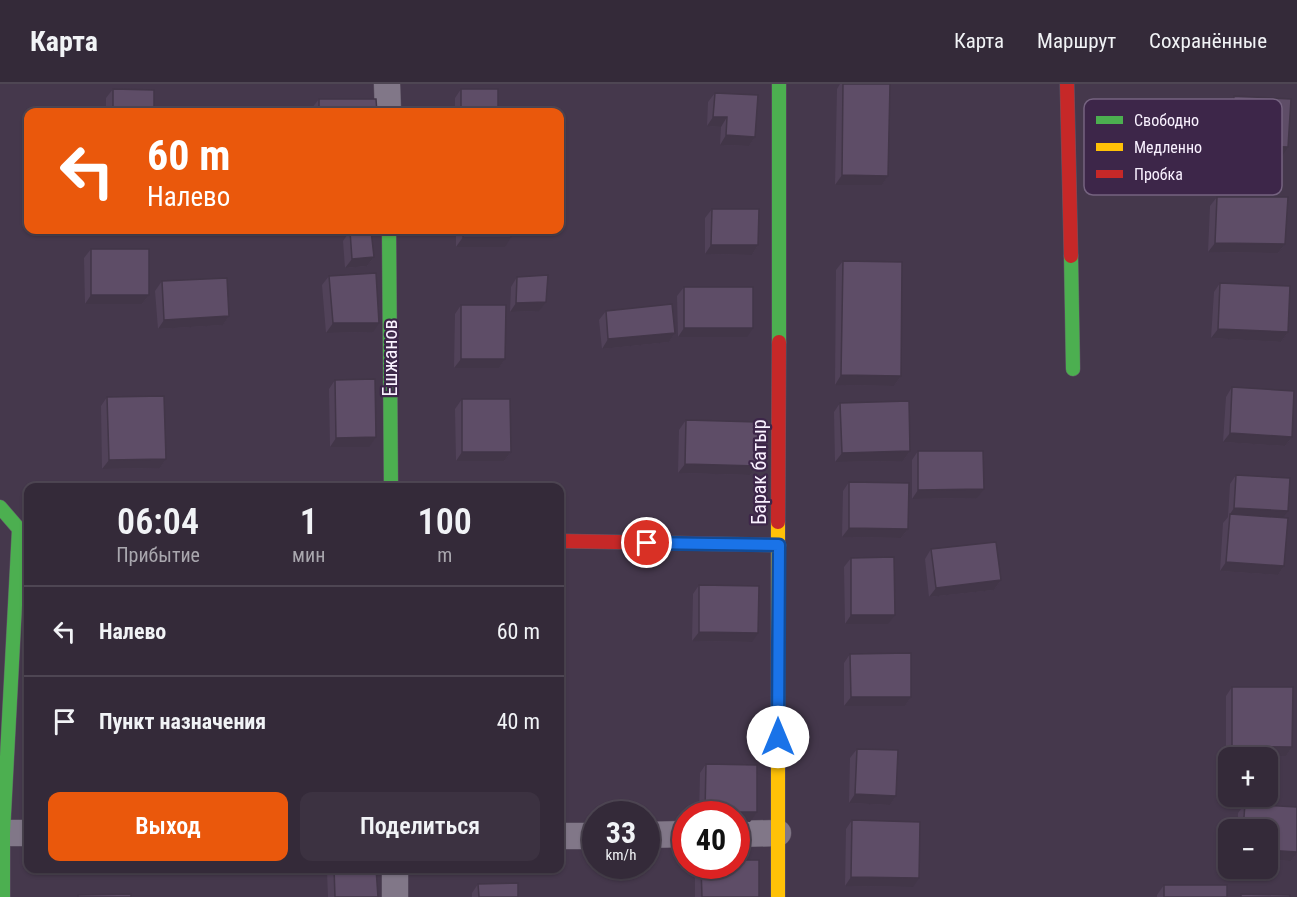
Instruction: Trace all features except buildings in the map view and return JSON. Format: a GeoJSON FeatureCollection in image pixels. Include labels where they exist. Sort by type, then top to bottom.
{"type":"FeatureCollection","features":[{"type":"Feature","properties":{"kind":"street"},"geometry":{"type":"LineString","coordinates":[[387,84],[388,108]]}},
{"type":"Feature","properties":{"kind":"street","name":"Барак батыр"},"geometry":{"type":"LineString","coordinates":[[778,897],[779,84]]}},
{"type":"Feature","properties":{"kind":"street"},"geometry":{"type":"LineString","coordinates":[[1067,84],[1073,369]]}},
{"type":"Feature","properties":{"kind":"street","name":"Ешжанов"},"geometry":{"type":"LineString","coordinates":[[389,234],[391,483]]}},
{"type":"Feature","properties":{"kind":"street"},"geometry":{"type":"LineString","coordinates":[[0,507],[19,529],[22,557],[2,833],[3,897]]}},
{"type":"Feature","properties":{"kind":"street"},"geometry":{"type":"LineString","coordinates":[[564,541],[779,545]]}},
{"type":"Feature","properties":{"kind":"street"},"geometry":{"type":"LineString","coordinates":[[2,833],[24,833]]}},
{"type":"Feature","properties":{"kind":"street"},"geometry":{"type":"LineString","coordinates":[[750,834],[778,833]]}},
{"type":"Feature","properties":{"kind":"street"},"geometry":{"type":"LineString","coordinates":[[564,836],[582,836]]}},
{"type":"Feature","properties":{"kind":"street"},"geometry":{"type":"LineString","coordinates":[[394,873],[395,897]]}},
{"type":"Feature","properties":{"kind":"traffic: fast"},"geometry":{"type":"LineString","coordinates":[[779,84],[779,342]]}},
{"type":"Feature","properties":{"kind":"traffic: fast"},"geometry":{"type":"LineString","coordinates":[[389,234],[391,483]]}},
{"type":"Feature","properties":{"kind":"traffic: fast"},"geometry":{"type":"LineString","coordinates":[[1071,256],[1073,369]]}},
{"type":"Feature","properties":{"kind":"traffic: fast"},"geometry":{"type":"LineString","coordinates":[[0,507],[19,529],[3,833],[3,897]]}},
{"type":"Feature","properties":{"kind":"traffic: slow"},"geometry":{"type":"LineString","coordinates":[[778,522],[778,897]]}},
{"type":"Feature","properties":{"kind":"traffic: jam"},"geometry":{"type":"LineString","coordinates":[[1067,84],[1071,256]]}},
{"type":"Feature","properties":{"kind":"traffic: jam"},"geometry":{"type":"LineString","coordinates":[[778,522],[779,342]]}},
{"type":"Feature","properties":{"kind":"traffic: jam"},"geometry":{"type":"LineString","coordinates":[[564,541],[779,545]]}},
{"type":"Feature","properties":{"kind":"route"},"geometry":{"type":"LineString","coordinates":[[647,543],[779,545],[778,737]]}}]}
